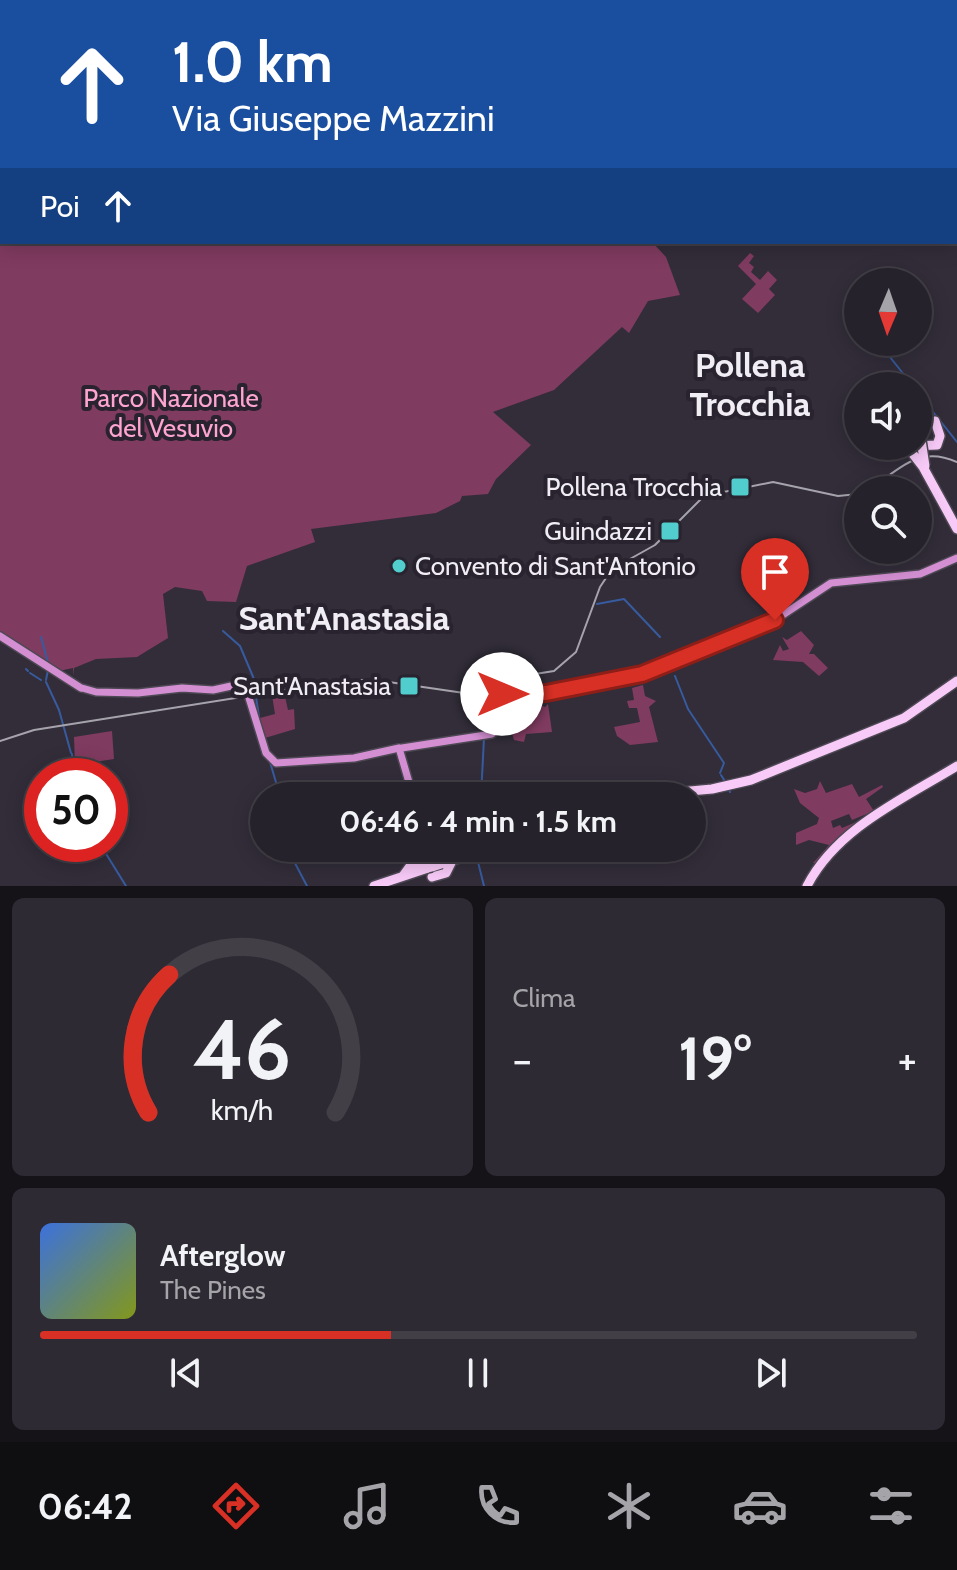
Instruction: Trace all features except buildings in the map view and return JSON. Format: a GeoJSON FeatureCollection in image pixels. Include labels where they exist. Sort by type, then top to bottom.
{"type":"FeatureCollection","features":[{"type":"Feature","properties":{"kind":"highway"},"geometry":{"type":"LineString","coordinates":[[920,460],[957,524]]}},
{"type":"Feature","properties":{"kind":"highway"},"geometry":{"type":"LineString","coordinates":[[924,467],[957,524]]}},
{"type":"Feature","properties":{"kind":"highway"},"geometry":{"type":"LineString","coordinates":[[706,789],[762,775],[908,716],[957,681]]}},
{"type":"Feature","properties":{"kind":"highway"},"geometry":{"type":"LineString","coordinates":[[808,886],[836,844],[957,767]]}},
{"type":"Feature","properties":{"kind":"highway"},"geometry":{"type":"LineString","coordinates":[[706,788],[723,787]]}},
{"type":"Feature","properties":{"kind":"highway"},"geometry":{"type":"LineString","coordinates":[[808,886],[823,862],[842,841],[892,807]]}},
{"type":"Feature","properties":{"kind":"highway"},"geometry":{"type":"LineString","coordinates":[[399,878],[411,865],[446,873],[450,862]]}},
{"type":"Feature","properties":{"kind":"highway"},"geometry":{"type":"LineString","coordinates":[[374,886],[430,868]]}},
{"type":"Feature","properties":{"kind":"main road"},"geometry":{"type":"LineString","coordinates":[[0,636],[82,689],[213,690],[245,683],[266,753],[276,763],[354,758],[492,734],[503,722],[503,692],[546,693],[642,674],[737,638],[787,614],[825,585],[849,579],[920,574],[957,558]]}},
{"type":"Feature","properties":{"kind":"main road"},"geometry":{"type":"LineString","coordinates":[[401,749],[409,782]]}},
{"type":"Feature","properties":{"kind":"green space","name":"Parco Nazionale del Vesuvio"},"geometry":{"type":"Polygon","coordinates":[[[0,244],[654,244],[666,257],[680,295],[648,301],[629,333],[622,327],[554,390],[493,412],[531,445],[496,479],[488,494],[462,496],[460,501],[436,513],[311,529],[315,542],[247,566],[236,602],[207,601],[202,591],[175,587],[163,594],[168,638],[137,657],[96,659],[74,668],[74,676],[73,668],[54,672],[0,637],[0,244]]]}},
{"type":"Feature","properties":{"kind":"green space"},"geometry":{"type":"Polygon","coordinates":[[[750,253],[754,256],[749,263],[754,267],[751,272],[760,280],[768,271],[777,280],[769,289],[775,295],[758,313],[742,299],[756,284],[738,266],[750,253]]]}},
{"type":"Feature","properties":{"kind":"green space"},"geometry":{"type":"Polygon","coordinates":[[[801,631],[814,645],[809,654],[814,654],[828,668],[819,676],[803,662],[773,660],[780,645],[783,651],[789,649],[782,637],[787,640],[801,631]]]}},
{"type":"Feature","properties":{"kind":"green space"},"geometry":{"type":"Polygon","coordinates":[[[643,685],[645,696],[656,701],[649,707],[658,742],[630,745],[617,736],[614,727],[640,722],[637,708],[629,708],[627,701],[634,700],[632,688],[643,685]]]}},
{"type":"Feature","properties":{"kind":"green space"},"geometry":{"type":"Polygon","coordinates":[[[284,692],[288,710],[294,709],[295,729],[265,738],[260,718],[275,714],[272,695],[284,692]]]}},
{"type":"Feature","properties":{"kind":"green space"},"geometry":{"type":"Polygon","coordinates":[[[531,701],[545,707],[548,704],[552,732],[526,734],[524,742],[514,740],[512,733],[499,730],[501,727],[521,728],[520,704],[530,704],[531,701]]]}},
{"type":"Feature","properties":{"kind":"green space"},"geometry":{"type":"Polygon","coordinates":[[[112,731],[114,758],[75,758],[74,737],[112,731]]]}},
{"type":"Feature","properties":{"kind":"green space"},"geometry":{"type":"Polygon","coordinates":[[[820,781],[826,793],[852,784],[859,797],[883,787],[866,799],[874,811],[852,820],[849,814],[831,821],[833,828],[840,825],[842,828],[868,817],[818,863],[813,863],[829,845],[809,840],[796,845],[796,833],[817,824],[819,818],[800,803],[794,789],[805,793],[817,789],[820,781]]]}},
{"type":"Feature","properties":{"kind":"waterway"},"geometry":{"type":"LineString","coordinates":[[889,356],[902,372]]}},
{"type":"Feature","properties":{"kind":"waterway"},"geometry":{"type":"LineString","coordinates":[[932,411],[957,442]]}},
{"type":"Feature","properties":{"kind":"waterway"},"geometry":{"type":"LineString","coordinates":[[597,604],[624,599],[660,637]]}},
{"type":"Feature","properties":{"kind":"waterway"},"geometry":{"type":"LineString","coordinates":[[223,631],[240,646],[254,679]]}},
{"type":"Feature","properties":{"kind":"waterway"},"geometry":{"type":"LineString","coordinates":[[41,637],[48,663]]}},
{"type":"Feature","properties":{"kind":"waterway"},"geometry":{"type":"LineString","coordinates":[[46,680],[48,670]]}},
{"type":"Feature","properties":{"kind":"waterway"},"geometry":{"type":"LineString","coordinates":[[30,673],[41,680]]}},
{"type":"Feature","properties":{"kind":"waterway"},"geometry":{"type":"LineString","coordinates":[[675,676],[688,709],[724,763],[720,773]]}},
{"type":"Feature","properties":{"kind":"waterway"},"geometry":{"type":"LineString","coordinates":[[254,681],[255,694]]}},
{"type":"Feature","properties":{"kind":"waterway"},"geometry":{"type":"LineString","coordinates":[[46,682],[59,710],[71,753]]}},
{"type":"Feature","properties":{"kind":"waterway"},"geometry":{"type":"LineString","coordinates":[[470,693],[484,733]]}},
{"type":"Feature","properties":{"kind":"waterway"},"geometry":{"type":"LineString","coordinates":[[256,697],[260,723]]}},
{"type":"Feature","properties":{"kind":"waterway"},"geometry":{"type":"LineString","coordinates":[[482,782],[484,738]]}},
{"type":"Feature","properties":{"kind":"waterway"},"geometry":{"type":"LineString","coordinates":[[72,754],[72,758]]}},
{"type":"Feature","properties":{"kind":"waterway"},"geometry":{"type":"LineString","coordinates":[[270,762],[276,782]]}},
{"type":"Feature","properties":{"kind":"waterway"},"geometry":{"type":"LineString","coordinates":[[721,775],[726,783]]}},
{"type":"Feature","properties":{"kind":"waterway"},"geometry":{"type":"LineString","coordinates":[[111,862],[126,886]]}},
{"type":"Feature","properties":{"kind":"waterway"},"geometry":{"type":"LineString","coordinates":[[294,862],[307,886]]}},
{"type":"Feature","properties":{"kind":"waterway"},"geometry":{"type":"LineString","coordinates":[[478,862],[484,886]]}},
{"type":"Feature","properties":{"kind":"railway"},"geometry":{"type":"LineString","coordinates":[[888,476],[919,458],[943,457],[957,462]]}},
{"type":"Feature","properties":{"kind":"railway"},"geometry":{"type":"LineString","coordinates":[[0,741],[34,730],[348,680],[375,680],[464,693],[510,678],[554,671],[576,652],[600,587],[612,569],[655,545],[704,496],[773,482],[844,495]]}},
{"type":"Feature","properties":{"kind":"place","name":"Pollena Trocchia"},"geometry":{"type":"Point","coordinates":[740,487]}},
{"type":"Feature","properties":{"kind":"place","name":"Guindazzi"},"geometry":{"type":"Point","coordinates":[670,531]}},
{"type":"Feature","properties":{"kind":"place","name":"Convento di Sant'Antonio"},"geometry":{"type":"Point","coordinates":[399,566]}},
{"type":"Feature","properties":{"kind":"place","name":"Sant'Anastasia"},"geometry":{"type":"Point","coordinates":[409,686]}},
{"type":"Feature","properties":{"kind":"district","name":"Pollena Trocchia"},"geometry":{"type":"Point","coordinates":[750,384]}},
{"type":"Feature","properties":{"kind":"district","name":"Sant'Anastasia"},"geometry":{"type":"Point","coordinates":[344,618]}},
{"type":"Feature","properties":{"kind":"route"},"geometry":{"type":"LineString","coordinates":[[502,694],[507,691],[540,694],[642,674],[743,636],[775,620]]}}]}
